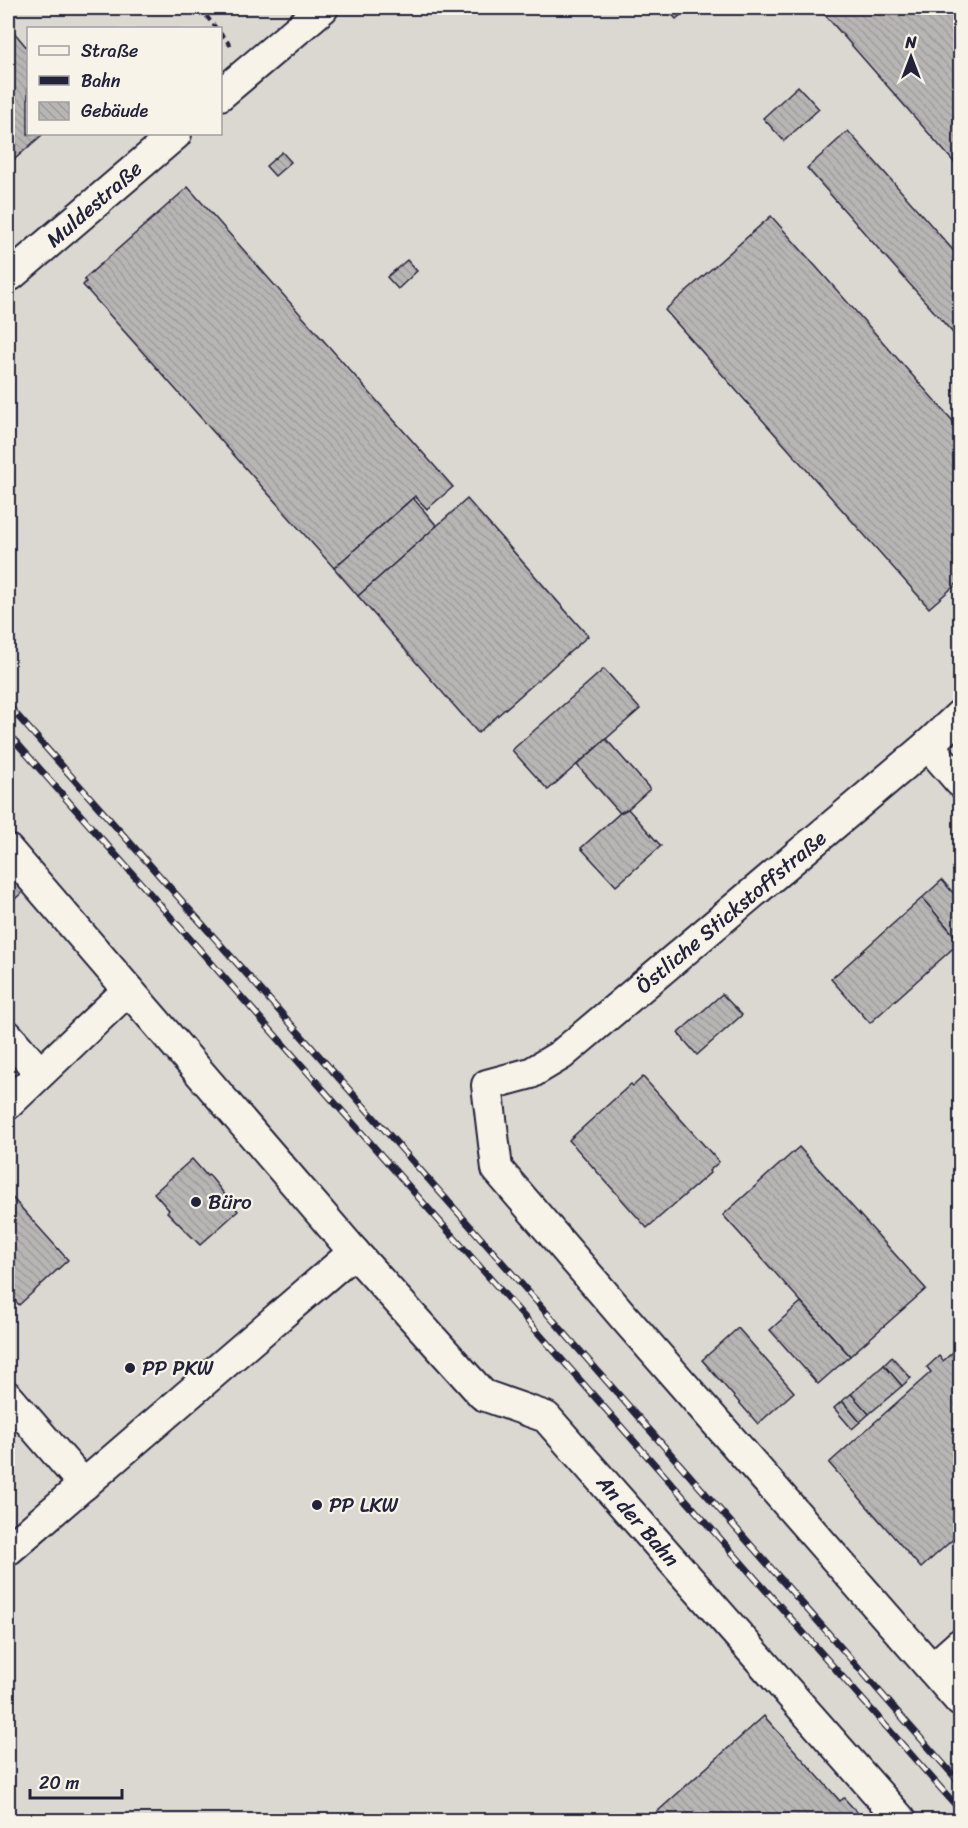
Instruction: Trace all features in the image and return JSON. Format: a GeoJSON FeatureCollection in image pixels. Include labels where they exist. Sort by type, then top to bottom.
{"type":"FeatureCollection","features":[{"type":"Feature","properties":{"kind":"street"},"geometry":{"type":"LineString","coordinates":[[222,93],[323,8]]}},
{"type":"Feature","properties":{"kind":"street","name":"Muldestraße"},"geometry":{"type":"LineString","coordinates":[[11,275],[175,135]]}},
{"type":"Feature","properties":{"kind":"street","name":"Östliche Stickstoffstraße"},"geometry":{"type":"LineString","coordinates":[[932,1669],[622,1316],[497,1169],[487,1085],[531,1073],[561,1055],[928,745],[960,715]]}},
{"type":"Feature","properties":{"kind":"street"},"geometry":{"type":"LineString","coordinates":[[928,745],[960,782]]}},
{"type":"Feature","properties":{"kind":"street","name":"An der Bahn"},"geometry":{"type":"LineString","coordinates":[[8,849],[354,1252],[483,1395],[546,1416],[902,1821]]}},
{"type":"Feature","properties":{"kind":"street"},"geometry":{"type":"LineString","coordinates":[[8,1104],[128,990]]}},
{"type":"Feature","properties":{"kind":"street"},"geometry":{"type":"LineString","coordinates":[[8,1037],[40,1073]]}},
{"type":"Feature","properties":{"kind":"street"},"geometry":{"type":"LineString","coordinates":[[8,1550],[354,1252]]}},
{"type":"Feature","properties":{"kind":"street"},"geometry":{"type":"LineString","coordinates":[[8,1397],[84,1485]]}},
{"type":"Feature","properties":{"kind":"street"},"geometry":{"type":"LineString","coordinates":[[960,1644],[932,1669],[960,1701]]}},
{"type":"Feature","properties":{"kind":"path"},"geometry":{"type":"LineString","coordinates":[[200,8],[215,27]]}},
{"type":"Feature","properties":{"kind":"shaded area"},"geometry":{"type":"Polygon","coordinates":[[[8,8],[960,8],[960,1820],[8,1820],[8,8]]]}},
{"type":"Feature","properties":{"kind":"building"},"geometry":{"type":"Polygon","coordinates":[[[666,8],[689,8],[676,19],[666,8]]]}},
{"type":"Feature","properties":{"kind":"building"},"geometry":{"type":"Polygon","coordinates":[[[819,8],[960,8],[960,169],[819,8]]]}},
{"type":"Feature","properties":{"kind":"building"},"geometry":{"type":"Polygon","coordinates":[[[8,25],[27,48],[27,135],[42,135],[8,165],[8,25]]]}},
{"type":"Feature","properties":{"kind":"building"},"geometry":{"type":"Polygon","coordinates":[[[798,86],[819,109],[784,141],[763,118],[798,86]]]}},
{"type":"Feature","properties":{"kind":"building"},"geometry":{"type":"Polygon","coordinates":[[[848,131],[960,258],[960,341],[807,168],[848,131]]]}},
{"type":"Feature","properties":{"kind":"building"},"geometry":{"type":"Polygon","coordinates":[[[282,152],[291,162],[275,176],[266,166],[282,152]]]}},
{"type":"Feature","properties":{"kind":"building"},"geometry":{"type":"Polygon","coordinates":[[[188,187],[453,487],[427,509],[415,496],[334,568],[83,285],[86,282],[84,279],[188,187]]]}},
{"type":"Feature","properties":{"kind":"building"},"geometry":{"type":"Polygon","coordinates":[[[771,216],[960,429],[960,581],[929,608],[665,310],[771,216]]]}},
{"type":"Feature","properties":{"kind":"building"},"geometry":{"type":"Polygon","coordinates":[[[407,260],[417,271],[398,289],[387,277],[407,260]]]}},
{"type":"Feature","properties":{"kind":"building"},"geometry":{"type":"Polygon","coordinates":[[[413,498],[437,526],[358,596],[334,568],[413,498]]]}},
{"type":"Feature","properties":{"kind":"building"},"geometry":{"type":"Polygon","coordinates":[[[467,499],[588,636],[478,733],[358,596],[467,499]]]}},
{"type":"Feature","properties":{"kind":"building"},"geometry":{"type":"Polygon","coordinates":[[[604,669],[640,709],[548,790],[512,750],[604,669]]]}},
{"type":"Feature","properties":{"kind":"building"},"geometry":{"type":"Polygon","coordinates":[[[606,739],[650,789],[628,809],[620,813],[577,765],[606,739]]]}},
{"type":"Feature","properties":{"kind":"building"},"geometry":{"type":"Polygon","coordinates":[[[628,809],[661,846],[616,886],[581,848],[620,813],[628,809]]]}},
{"type":"Feature","properties":{"kind":"building"},"geometry":{"type":"Polygon","coordinates":[[[15,879],[25,890],[8,905],[8,886],[15,879]]]}},
{"type":"Feature","properties":{"kind":"building"},"geometry":{"type":"Polygon","coordinates":[[[942,880],[960,901],[960,942],[922,898],[942,880]]]}},
{"type":"Feature","properties":{"kind":"building"},"geometry":{"type":"Polygon","coordinates":[[[922,898],[960,942],[870,1023],[831,979],[922,898]]]}},
{"type":"Feature","properties":{"kind":"building"},"geometry":{"type":"Polygon","coordinates":[[[722,994],[742,1015],[697,1055],[678,1033],[722,994]]]}},
{"type":"Feature","properties":{"kind":"building"},"geometry":{"type":"Polygon","coordinates":[[[643,1077],[719,1162],[709,1171],[710,1173],[647,1228],[569,1140],[631,1084],[633,1086],[643,1077]]]}},
{"type":"Feature","properties":{"kind":"building"},"geometry":{"type":"Polygon","coordinates":[[[799,1147],[926,1289],[850,1356],[723,1215],[799,1147]]]}},
{"type":"Feature","properties":{"kind":"building","name":"Büro"},"geometry":{"type":"Polygon","coordinates":[[[192,1159],[207,1176],[209,1175],[238,1211],[200,1245],[167,1212],[169,1210],[154,1193],[192,1159]]]}},
{"type":"Feature","properties":{"kind":"building"},"geometry":{"type":"Polygon","coordinates":[[[8,1193],[68,1260],[19,1305],[8,1292],[8,1193]]]}},
{"type":"Feature","properties":{"kind":"building"},"geometry":{"type":"Polygon","coordinates":[[[801,1302],[850,1356],[818,1384],[770,1330],[801,1302]]]}},
{"type":"Feature","properties":{"kind":"building"},"geometry":{"type":"Polygon","coordinates":[[[738,1328],[794,1392],[758,1424],[702,1360],[738,1328]]]}},
{"type":"Feature","properties":{"kind":"building"},"geometry":{"type":"Polygon","coordinates":[[[960,1346],[960,1533],[921,1568],[829,1463],[931,1372],[927,1367],[939,1356],[943,1361],[960,1346]]]}},
{"type":"Feature","properties":{"kind":"building"},"geometry":{"type":"Polygon","coordinates":[[[892,1357],[911,1378],[902,1386],[884,1365],[892,1357]]]}},
{"type":"Feature","properties":{"kind":"building"},"geometry":{"type":"Polygon","coordinates":[[[884,1365],[902,1386],[869,1414],[851,1394],[884,1365]]]}},
{"type":"Feature","properties":{"kind":"building"},"geometry":{"type":"Polygon","coordinates":[[[851,1394],[869,1414],[860,1422],[842,1401],[851,1394]]]}},
{"type":"Feature","properties":{"kind":"building"},"geometry":{"type":"Polygon","coordinates":[[[842,1401],[860,1422],[852,1429],[834,1408],[842,1401]]]}},
{"type":"Feature","properties":{"kind":"building"},"geometry":{"type":"Polygon","coordinates":[[[764,1716],[840,1801],[844,1798],[864,1820],[648,1820],[764,1716]]]}},
{"type":"Feature","properties":{"kind":"railway"},"geometry":{"type":"LineString","coordinates":[[8,705],[960,1783]]}},
{"type":"Feature","properties":{"kind":"railway"},"geometry":{"type":"LineString","coordinates":[[8,733],[960,1810]]}},
{"type":"Feature","properties":{"kind":"place","name":"Büro"},"geometry":{"type":"Point","coordinates":[196,1202]}},
{"type":"Feature","properties":{"kind":"place","name":"PP PKW"},"geometry":{"type":"Point","coordinates":[130,1368]}},
{"type":"Feature","properties":{"kind":"place","name":"PP LKW"},"geometry":{"type":"Point","coordinates":[317,1505]}}]}
